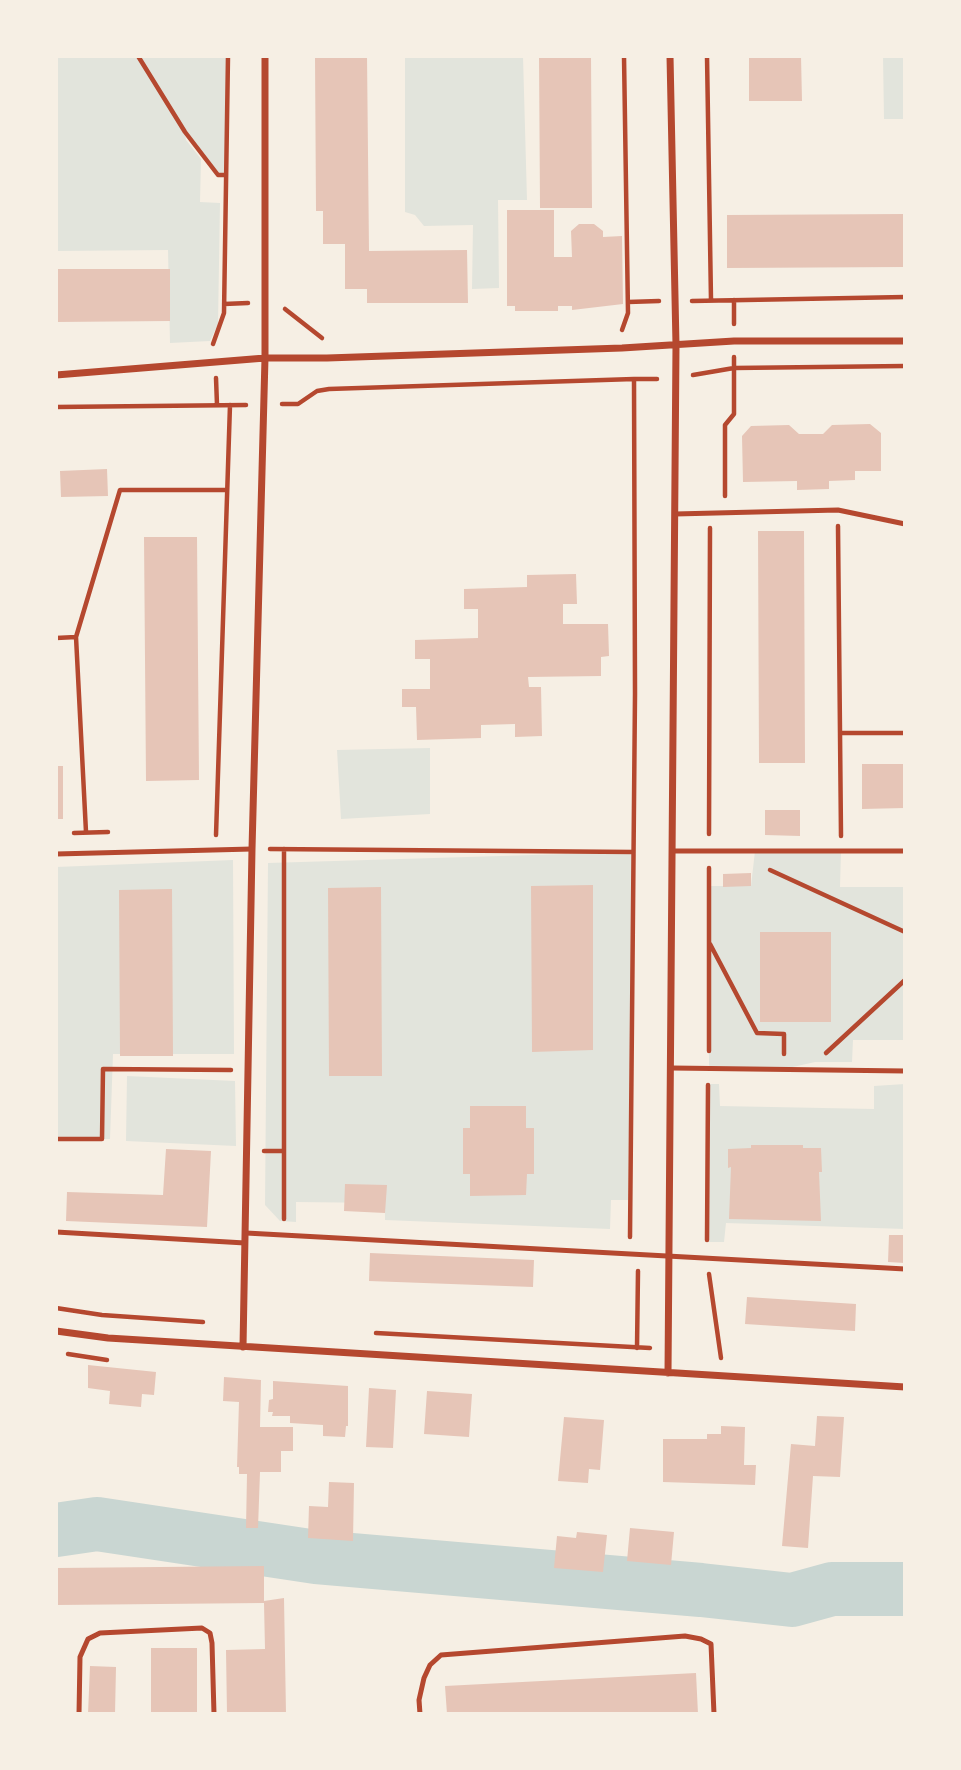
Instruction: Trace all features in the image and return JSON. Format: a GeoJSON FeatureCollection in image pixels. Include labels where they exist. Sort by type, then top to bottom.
{"type":"FeatureCollection","features":[{"type":"Feature","properties":{"kind":"street"},"geometry":{"type":"LineString","coordinates":[[243,1347],[265,358],[265,56]]}},
{"type":"Feature","properties":{"kind":"street"},"geometry":{"type":"LineString","coordinates":[[668,1373],[676,379],[670,56]]}},
{"type":"Feature","properties":{"kind":"street"},"geometry":{"type":"LineString","coordinates":[[56,375],[265,358],[341,358],[734,341],[905,341]]}},
{"type":"Feature","properties":{"kind":"street"},"geometry":{"type":"LineString","coordinates":[[56,1331],[108,1338],[243,1347],[905,1387]]}},
{"type":"Feature","properties":{"kind":"lane"},"geometry":{"type":"LineString","coordinates":[[675,514],[838,510],[905,524]]}},
{"type":"Feature","properties":{"kind":"lane"},"geometry":{"type":"LineString","coordinates":[[56,854],[252,849]]}},
{"type":"Feature","properties":{"kind":"lane"},"geometry":{"type":"LineString","coordinates":[[673,851],[905,851]]}},
{"type":"Feature","properties":{"kind":"lane"},"geometry":{"type":"LineString","coordinates":[[671,1068],[905,1071]]}},
{"type":"Feature","properties":{"kind":"lane"},"geometry":{"type":"LineString","coordinates":[[56,1232],[245,1243]]}},
{"type":"Feature","properties":{"kind":"lane"},"geometry":{"type":"LineString","coordinates":[[246,1233],[905,1269]]}},
{"type":"Feature","properties":{"kind":"lane"},"geometry":{"type":"LineString","coordinates":[[79,1714],[80,1657],[88,1639],[100,1633],[202,1628],[210,1633],[212,1643],[214,1714]]}},
{"type":"Feature","properties":{"kind":"lane"},"geometry":{"type":"LineString","coordinates":[[420,1714],[419,1700],[424,1678],[430,1665],[441,1655],[685,1636],[711,1644],[714,1714]]}},
{"type":"Feature","properties":{"kind":"path"},"geometry":{"type":"LineString","coordinates":[[138,56],[185,132],[218,175],[226,175]]}},
{"type":"Feature","properties":{"kind":"path"},"geometry":{"type":"LineString","coordinates":[[224,313],[229,56]]}},
{"type":"Feature","properties":{"kind":"path"},"geometry":{"type":"LineString","coordinates":[[609,328],[622,327],[628,313],[624,56]]}},
{"type":"Feature","properties":{"kind":"path"},"geometry":{"type":"LineString","coordinates":[[707,56],[711,300]]}},
{"type":"Feature","properties":{"kind":"path"},"geometry":{"type":"LineString","coordinates":[[628,302],[905,297]]}},
{"type":"Feature","properties":{"kind":"path"},"geometry":{"type":"LineString","coordinates":[[725,512],[725,425],[734,414],[734,300]]}},
{"type":"Feature","properties":{"kind":"path"},"geometry":{"type":"LineString","coordinates":[[284,303],[284,308],[326,342]]}},
{"type":"Feature","properties":{"kind":"path"},"geometry":{"type":"LineString","coordinates":[[676,379],[734,368],[905,366]]}},
{"type":"Feature","properties":{"kind":"path"},"geometry":{"type":"LineString","coordinates":[[56,407],[298,404],[317,391],[329,389],[634,379],[634,852],[630,1253],[638,1269],[637,1348]]}},
{"type":"Feature","properties":{"kind":"path"},"geometry":{"type":"LineString","coordinates":[[215,850],[230,405]]}},
{"type":"Feature","properties":{"kind":"path"},"geometry":{"type":"LineString","coordinates":[[86,832],[76,637],[120,490],[227,490]]}},
{"type":"Feature","properties":{"kind":"path"},"geometry":{"type":"LineString","coordinates":[[838,510],[841,851]]}},
{"type":"Feature","properties":{"kind":"path"},"geometry":{"type":"LineString","coordinates":[[710,513],[707,1257],[724,1377]]}},
{"type":"Feature","properties":{"kind":"path"},"geometry":{"type":"LineString","coordinates":[[56,638],[76,637]]}},
{"type":"Feature","properties":{"kind":"path"},"geometry":{"type":"LineString","coordinates":[[840,733],[905,733]]}},
{"type":"Feature","properties":{"kind":"path"},"geometry":{"type":"LineString","coordinates":[[252,849],[634,852]]}},
{"type":"Feature","properties":{"kind":"path"},"geometry":{"type":"LineString","coordinates":[[284,849],[284,1235]]}},
{"type":"Feature","properties":{"kind":"path"},"geometry":{"type":"LineString","coordinates":[[755,851],[754,863],[905,932]]}},
{"type":"Feature","properties":{"kind":"path"},"geometry":{"type":"LineString","coordinates":[[709,942],[757,1033],[784,1034]]}},
{"type":"Feature","properties":{"kind":"path"},"geometry":{"type":"LineString","coordinates":[[815,1070],[815,1062],[905,980]]}},
{"type":"Feature","properties":{"kind":"path"},"geometry":{"type":"LineString","coordinates":[[56,1139],[102,1139],[103,1069],[236,1070]]}},
{"type":"Feature","properties":{"kind":"path"},"geometry":{"type":"LineString","coordinates":[[56,1308],[102,1315],[205,1322]]}},
{"type":"Feature","properties":{"kind":"path"},"geometry":{"type":"LineString","coordinates":[[366,1332],[668,1349]]}},
{"type":"Feature","properties":{"kind":"shaded area"},"geometry":{"type":"Polygon","coordinates":[[[56,56],[228,56],[226,175],[218,175],[185,134],[186,140],[201,159],[200,202],[220,203],[218,324],[210,341],[170,343],[168,250],[56,251],[56,56]]]}},
{"type":"Feature","properties":{"kind":"shaded area"},"geometry":{"type":"Polygon","coordinates":[[[405,56],[523,56],[527,200],[498,200],[499,288],[472,289],[473,225],[424,226],[415,215],[405,212],[405,56]]]}},
{"type":"Feature","properties":{"kind":"shaded area"},"geometry":{"type":"Polygon","coordinates":[[[883,56],[905,56],[905,119],[884,119],[883,56]]]}},
{"type":"Feature","properties":{"kind":"shaded area"},"geometry":{"type":"Polygon","coordinates":[[[430,748],[430,814],[341,819],[337,750],[430,748]]]}},
{"type":"Feature","properties":{"kind":"shaded area"},"geometry":{"type":"Polygon","coordinates":[[[755,851],[841,851],[840,887],[905,887],[905,1040],[853,1040],[852,1062],[815,1062],[784,1069],[709,1068],[709,886],[751,886],[755,851]]]}},
{"type":"Feature","properties":{"kind":"shaded area"},"geometry":{"type":"Polygon","coordinates":[[[633,852],[628,1200],[611,1200],[610,1229],[385,1220],[385,1203],[296,1202],[296,1222],[280,1221],[265,1205],[268,863],[633,852]]]}},
{"type":"Feature","properties":{"kind":"shaded area"},"geometry":{"type":"Polygon","coordinates":[[[233,860],[234,1054],[113,1054],[110,1139],[56,1139],[56,867],[233,860]]]}},
{"type":"Feature","properties":{"kind":"shaded area"},"geometry":{"type":"Polygon","coordinates":[[[127,1076],[235,1081],[236,1146],[126,1141],[127,1076]]]}},
{"type":"Feature","properties":{"kind":"shaded area"},"geometry":{"type":"Polygon","coordinates":[[[708,1084],[719,1084],[720,1106],[874,1109],[874,1086],[905,1084],[905,1229],[726,1223],[724,1242],[707,1242],[708,1084]]]}},
{"type":"Feature","properties":{"kind":"building"},"geometry":{"type":"Polygon","coordinates":[[[315,56],[367,56],[369,251],[467,250],[468,303],[367,303],[367,289],[345,289],[345,244],[323,244],[323,211],[316,211],[315,56]]]}},
{"type":"Feature","properties":{"kind":"building"},"geometry":{"type":"Polygon","coordinates":[[[539,56],[591,56],[592,208],[540,208],[539,56]]]}},
{"type":"Feature","properties":{"kind":"building"},"geometry":{"type":"Polygon","coordinates":[[[749,56],[801,56],[802,101],[749,101],[749,56]]]}},
{"type":"Feature","properties":{"kind":"building"},"geometry":{"type":"Polygon","coordinates":[[[507,210],[554,210],[554,257],[572,257],[571,231],[579,224],[594,224],[603,231],[603,237],[622,236],[623,304],[572,310],[572,306],[558,306],[558,311],[515,311],[515,306],[507,306],[507,210]]]}},
{"type":"Feature","properties":{"kind":"building"},"geometry":{"type":"Polygon","coordinates":[[[905,214],[905,267],[727,268],[727,215],[905,214]]]}},
{"type":"Feature","properties":{"kind":"building"},"geometry":{"type":"Polygon","coordinates":[[[56,269],[170,269],[170,321],[56,322],[56,269]]]}},
{"type":"Feature","properties":{"kind":"building"},"geometry":{"type":"Polygon","coordinates":[[[870,424],[881,433],[881,471],[855,471],[855,480],[829,481],[829,489],[797,490],[797,481],[743,482],[742,436],[751,426],[789,425],[799,434],[823,434],[832,425],[870,424]]]}},
{"type":"Feature","properties":{"kind":"building"},"geometry":{"type":"Polygon","coordinates":[[[107,469],[108,496],[61,497],[60,471],[107,469]]]}},
{"type":"Feature","properties":{"kind":"building"},"geometry":{"type":"Polygon","coordinates":[[[758,531],[804,531],[805,763],[759,763],[758,531]]]}},
{"type":"Feature","properties":{"kind":"building"},"geometry":{"type":"Polygon","coordinates":[[[144,537],[197,537],[199,780],[146,781],[144,537]]]}},
{"type":"Feature","properties":{"kind":"building"},"geometry":{"type":"Polygon","coordinates":[[[576,574],[577,604],[563,604],[563,624],[608,624],[609,656],[601,657],[601,676],[528,677],[529,687],[541,687],[542,736],[515,737],[515,724],[481,725],[481,738],[417,740],[416,707],[402,707],[402,689],[430,689],[430,659],[415,659],[415,640],[478,638],[478,609],[464,609],[464,589],[527,587],[527,575],[576,574]]]}},
{"type":"Feature","properties":{"kind":"building"},"geometry":{"type":"Polygon","coordinates":[[[862,764],[905,764],[905,808],[862,809],[862,764]]]}},
{"type":"Feature","properties":{"kind":"building"},"geometry":{"type":"Polygon","coordinates":[[[56,766],[63,766],[63,819],[56,819],[56,766]]]}},
{"type":"Feature","properties":{"kind":"building"},"geometry":{"type":"Polygon","coordinates":[[[765,810],[800,810],[800,836],[765,835],[765,810]]]}},
{"type":"Feature","properties":{"kind":"building"},"geometry":{"type":"Polygon","coordinates":[[[751,873],[751,886],[723,887],[723,874],[751,873]]]}},
{"type":"Feature","properties":{"kind":"building"},"geometry":{"type":"Polygon","coordinates":[[[593,885],[593,1050],[532,1052],[531,886],[593,885]]]}},
{"type":"Feature","properties":{"kind":"building"},"geometry":{"type":"Polygon","coordinates":[[[381,887],[382,1076],[329,1076],[328,888],[381,887]]]}},
{"type":"Feature","properties":{"kind":"building"},"geometry":{"type":"Polygon","coordinates":[[[172,889],[173,1056],[120,1056],[119,890],[172,889]]]}},
{"type":"Feature","properties":{"kind":"building"},"geometry":{"type":"Polygon","coordinates":[[[760,932],[831,932],[831,1022],[760,1022],[760,932]]]}},
{"type":"Feature","properties":{"kind":"building"},"geometry":{"type":"Polygon","coordinates":[[[470,1106],[526,1106],[526,1128],[534,1128],[534,1174],[527,1174],[526,1195],[470,1196],[470,1174],[463,1174],[463,1128],[470,1128],[470,1106]]]}},
{"type":"Feature","properties":{"kind":"building"},"geometry":{"type":"Polygon","coordinates":[[[751,1145],[803,1145],[803,1148],[821,1148],[821,1221],[729,1219],[731,1167],[728,1168],[728,1149],[751,1148],[751,1145]]]}},
{"type":"Feature","properties":{"kind":"building"},"geometry":{"type":"Polygon","coordinates":[[[166,1149],[211,1151],[207,1227],[66,1221],[67,1192],[163,1195],[166,1149]]]}},
{"type":"Feature","properties":{"kind":"building"},"geometry":{"type":"Polygon","coordinates":[[[345,1184],[387,1185],[385,1213],[344,1211],[345,1184]]]}},
{"type":"Feature","properties":{"kind":"building"},"geometry":{"type":"Polygon","coordinates":[[[889,1235],[905,1235],[905,1263],[888,1262],[889,1235]]]}},
{"type":"Feature","properties":{"kind":"building"},"geometry":{"type":"Polygon","coordinates":[[[370,1253],[534,1260],[533,1287],[369,1281],[370,1253]]]}},
{"type":"Feature","properties":{"kind":"building"},"geometry":{"type":"Polygon","coordinates":[[[747,1297],[856,1304],[855,1331],[745,1324],[747,1297]]]}},
{"type":"Feature","properties":{"kind":"building"},"geometry":{"type":"Polygon","coordinates":[[[88,1365],[156,1372],[154,1395],[142,1394],[141,1407],[109,1404],[110,1391],[88,1388],[88,1365]]]}},
{"type":"Feature","properties":{"kind":"building"},"geometry":{"type":"Polygon","coordinates":[[[224,1377],[261,1380],[260,1427],[293,1427],[293,1451],[281,1451],[281,1472],[260,1472],[258,1528],[246,1528],[247,1474],[239,1474],[237,1467],[239,1402],[223,1401],[224,1377]]]}},
{"type":"Feature","properties":{"kind":"building"},"geometry":{"type":"Polygon","coordinates":[[[273,1381],[348,1386],[348,1426],[345,1437],[323,1436],[323,1425],[290,1423],[290,1416],[272,1416],[273,1412],[268,1412],[269,1400],[273,1399],[273,1381]]]}},
{"type":"Feature","properties":{"kind":"building"},"geometry":{"type":"Polygon","coordinates":[[[369,1388],[396,1390],[393,1448],[366,1447],[369,1388]]]}},
{"type":"Feature","properties":{"kind":"building"},"geometry":{"type":"Polygon","coordinates":[[[427,1391],[472,1394],[469,1437],[424,1434],[427,1391]]]}},
{"type":"Feature","properties":{"kind":"building"},"geometry":{"type":"Polygon","coordinates":[[[817,1416],[844,1417],[840,1477],[813,1476],[808,1548],[782,1546],[791,1444],[815,1446],[817,1416]]]}},
{"type":"Feature","properties":{"kind":"building"},"geometry":{"type":"Polygon","coordinates":[[[564,1417],[604,1420],[600,1470],[589,1469],[588,1483],[558,1481],[564,1417]]]}},
{"type":"Feature","properties":{"kind":"building"},"geometry":{"type":"Polygon","coordinates":[[[721,1426],[745,1427],[744,1465],[756,1465],[755,1485],[663,1482],[663,1439],[707,1439],[707,1434],[721,1434],[721,1426]]]}},
{"type":"Feature","properties":{"kind":"building"},"geometry":{"type":"Polygon","coordinates":[[[329,1482],[354,1483],[353,1541],[308,1538],[309,1506],[328,1507],[329,1482]]]}},
{"type":"Feature","properties":{"kind":"building"},"geometry":{"type":"Polygon","coordinates":[[[630,1528],[674,1532],[671,1565],[627,1561],[630,1528]]]}},
{"type":"Feature","properties":{"kind":"building"},"geometry":{"type":"Polygon","coordinates":[[[577,1532],[607,1535],[603,1572],[554,1568],[557,1536],[576,1538],[577,1532]]]}},
{"type":"Feature","properties":{"kind":"building"},"geometry":{"type":"Polygon","coordinates":[[[264,1566],[264,1601],[284,1598],[286,1714],[227,1714],[226,1650],[265,1649],[264,1603],[56,1605],[56,1568],[264,1566]]]}},
{"type":"Feature","properties":{"kind":"building"},"geometry":{"type":"Polygon","coordinates":[[[151,1648],[197,1648],[197,1714],[151,1714],[151,1648]]]}},
{"type":"Feature","properties":{"kind":"building"},"geometry":{"type":"Polygon","coordinates":[[[90,1666],[116,1667],[115,1714],[88,1714],[90,1666]]]}},
{"type":"Feature","properties":{"kind":"building"},"geometry":{"type":"Polygon","coordinates":[[[696,1673],[698,1714],[447,1714],[445,1686],[696,1673]]]}},
{"type":"Feature","properties":{"kind":"waterway"},"geometry":{"type":"LineString","coordinates":[[56,1530],[97,1524],[316,1557],[792,1600],[832,1589],[905,1589]]}}]}
